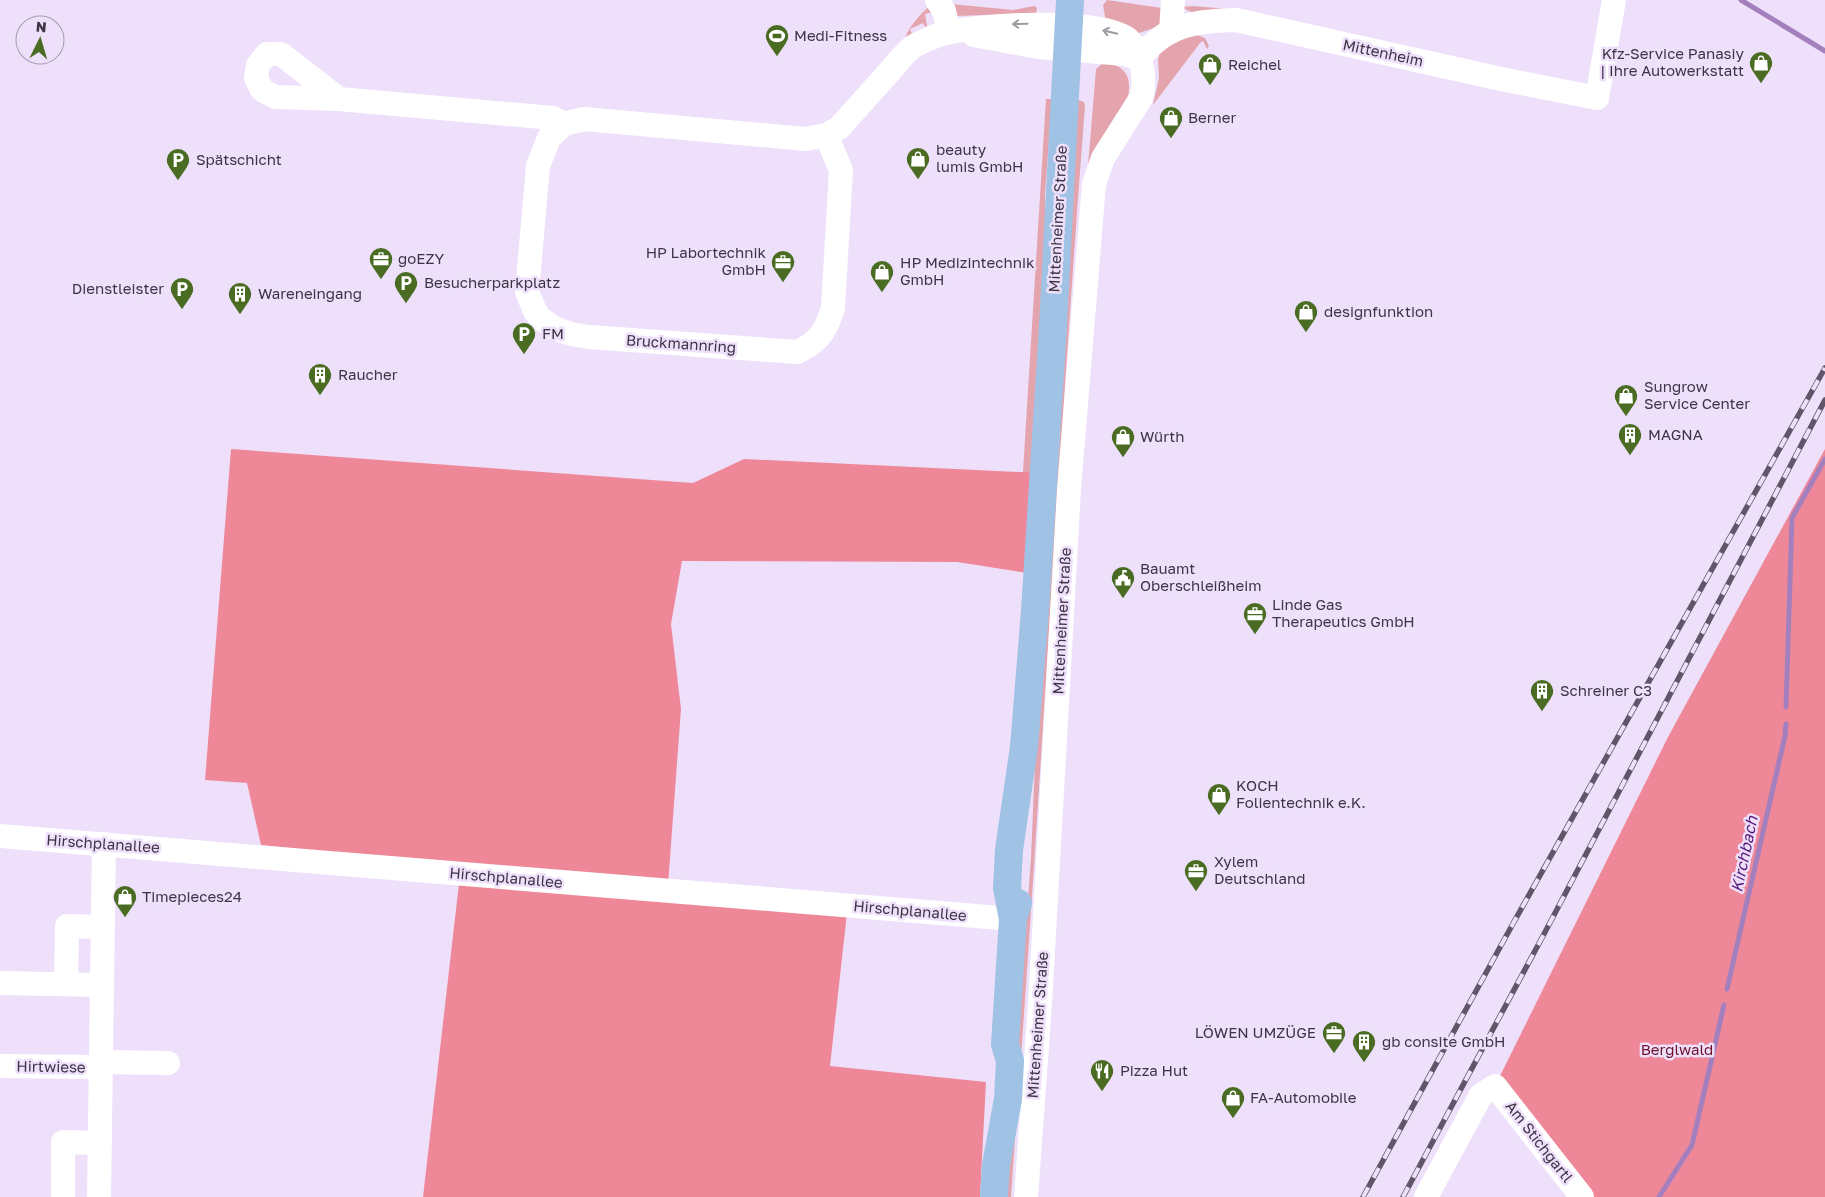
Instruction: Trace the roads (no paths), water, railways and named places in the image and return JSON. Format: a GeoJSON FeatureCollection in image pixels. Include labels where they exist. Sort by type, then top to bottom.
{"type":"FeatureCollection","features":[{"type":"Feature","properties":{"kind":"main road"},"geometry":{"type":"LineString","coordinates":[[1068,38],[1070,0]]}},
{"type":"Feature","properties":{"kind":"main road","name":"Mittenheimer Straße"},"geometry":{"type":"LineString","coordinates":[[994,1197],[996,1165],[994,1098],[997,1061],[1005,1044],[1013,919],[1006,888],[1024,748],[1035,611],[1053,326],[1068,38]]}},
{"type":"Feature","properties":{"kind":"street"},"geometry":{"type":"LineString","coordinates":[[920,0],[930,0]]}},
{"type":"Feature","properties":{"kind":"street"},"geometry":{"type":"LineString","coordinates":[[937,0],[944,11],[952,32]]}},
{"type":"Feature","properties":{"kind":"street"},"geometry":{"type":"LineString","coordinates":[[1171,32],[1173,0]]}},
{"type":"Feature","properties":{"kind":"street"},"geometry":{"type":"LineString","coordinates":[[1597,98],[1614,0]]}},
{"type":"Feature","properties":{"kind":"street","name":"Mittenheim"},"geometry":{"type":"LineString","coordinates":[[1139,59],[1157,40],[1183,26],[1208,20],[1236,20],[1501,79],[1597,98]]}},
{"type":"Feature","properties":{"kind":"street"},"geometry":{"type":"LineString","coordinates":[[339,99],[553,118],[564,124],[584,120],[806,139],[826,135],[839,128],[912,47],[934,36],[952,32],[1011,42],[1068,38],[1139,59]]}},
{"type":"Feature","properties":{"kind":"street","name":"Mittenheimer Straße"},"geometry":{"type":"LineString","coordinates":[[1026,1197],[1040,1004],[1069,489],[1094,184],[1103,158],[1141,98],[1144,83],[1139,59]]}},
{"type":"Feature","properties":{"kind":"street"},"geometry":{"type":"LineString","coordinates":[[1597,98],[1620,67]]}},
{"type":"Feature","properties":{"kind":"street","name":"Bruckmannring"},"geometry":{"type":"LineString","coordinates":[[564,124],[549,138],[538,166],[527,292],[540,318],[554,328],[588,337],[797,352],[820,338],[833,308],[841,170],[826,135]]}},
{"type":"Feature","properties":{"kind":"street","name":"Hirschplanallee"},"geometry":{"type":"LineString","coordinates":[[0,836],[1013,919]]}},
{"type":"Feature","properties":{"kind":"street","name":"Hirtwiese"},"geometry":{"type":"LineString","coordinates":[[100,1197],[104,844]]}},
{"type":"Feature","properties":{"kind":"street"},"geometry":{"type":"LineString","coordinates":[[66,984],[66,926],[103,927]]}},
{"type":"Feature","properties":{"kind":"street"},"geometry":{"type":"LineString","coordinates":[[0,983],[102,985]]}},
{"type":"Feature","properties":{"kind":"street","name":"Hirtwiese"},"geometry":{"type":"LineString","coordinates":[[0,1066],[168,1063]]}},
{"type":"Feature","properties":{"kind":"street","name":"Am Stichgartl"},"geometry":{"type":"LineString","coordinates":[[1426,1197],[1481,1095],[1495,1086],[1582,1197]]}},
{"type":"Feature","properties":{"kind":"street"},"geometry":{"type":"LineString","coordinates":[[63,1197],[63,1142],[100,1142]]}},
{"type":"Feature","properties":{"kind":"waterway"},"geometry":{"type":"LineString","coordinates":[[1741,0],[1825,51]]}},
{"type":"Feature","properties":{"kind":"waterway","name":"Kirchbach"},"geometry":{"type":"LineString","coordinates":[[1786,707],[1792,518],[1825,459]]}},
{"type":"Feature","properties":{"kind":"waterway","name":"Kirchbach"},"geometry":{"type":"LineString","coordinates":[[1727,989],[1785,736],[1786,724]]}},
{"type":"Feature","properties":{"kind":"waterway","name":"Kirchbach"},"geometry":{"type":"LineString","coordinates":[[1659,1197],[1692,1145],[1724,1005]]}},
{"type":"Feature","properties":{"kind":"railway"},"geometry":{"type":"LineString","coordinates":[[1363,1197],[1515,920],[1825,368]]}},
{"type":"Feature","properties":{"kind":"railway"},"geometry":{"type":"LineString","coordinates":[[1403,1197],[1544,934],[1825,400]]}},
{"type":"Feature","properties":{"kind":"place","name":"Medi-Fitness"},"geometry":{"type":"Point","coordinates":[777,57]}},
{"type":"Feature","properties":{"kind":"place","name":"Kfz-Service Panasiy | Ihre Autowerkstatt"},"geometry":{"type":"Point","coordinates":[1761,84]}},
{"type":"Feature","properties":{"kind":"place","name":"Reichel"},"geometry":{"type":"Point","coordinates":[1210,86]}},
{"type":"Feature","properties":{"kind":"place","name":"Berner"},"geometry":{"type":"Point","coordinates":[1171,139]}},
{"type":"Feature","properties":{"kind":"place","name":"beauty lumis GmbH"},"geometry":{"type":"Point","coordinates":[918,180]}},
{"type":"Feature","properties":{"kind":"place","name":"Spätschicht"},"geometry":{"type":"Point","coordinates":[178,181]}},
{"type":"Feature","properties":{"kind":"place","name":"goEZY"},"geometry":{"type":"Point","coordinates":[381,280]}},
{"type":"Feature","properties":{"kind":"place","name":"HP Labortechnik GmbH"},"geometry":{"type":"Point","coordinates":[783,283]}},
{"type":"Feature","properties":{"kind":"place","name":"HP Medizintechnik GmbH"},"geometry":{"type":"Point","coordinates":[882,293]}},
{"type":"Feature","properties":{"kind":"place","name":"Besucherparkplatz"},"geometry":{"type":"Point","coordinates":[406,304]}},
{"type":"Feature","properties":{"kind":"place","name":"Dienstleister"},"geometry":{"type":"Point","coordinates":[182,310]}},
{"type":"Feature","properties":{"kind":"place","name":"Wareneingang"},"geometry":{"type":"Point","coordinates":[240,315]}},
{"type":"Feature","properties":{"kind":"place","name":"designfunktion"},"geometry":{"type":"Point","coordinates":[1306,333]}},
{"type":"Feature","properties":{"kind":"place","name":"FM"},"geometry":{"type":"Point","coordinates":[524,355]}},
{"type":"Feature","properties":{"kind":"place","name":"Raucher"},"geometry":{"type":"Point","coordinates":[320,396]}},
{"type":"Feature","properties":{"kind":"place","name":"Sungrow Service Center"},"geometry":{"type":"Point","coordinates":[1626,417]}},
{"type":"Feature","properties":{"kind":"place","name":"MAGNA"},"geometry":{"type":"Point","coordinates":[1630,456]}},
{"type":"Feature","properties":{"kind":"place","name":"Würth"},"geometry":{"type":"Point","coordinates":[1123,458]}},
{"type":"Feature","properties":{"kind":"place","name":"Bauamt Oberschleißheim"},"geometry":{"type":"Point","coordinates":[1123,599]}},
{"type":"Feature","properties":{"kind":"place","name":"Linde Gas Therapeutics GmbH"},"geometry":{"type":"Point","coordinates":[1255,635]}},
{"type":"Feature","properties":{"kind":"place","name":"Schreiner C3"},"geometry":{"type":"Point","coordinates":[1542,712]}},
{"type":"Feature","properties":{"kind":"place","name":"KOCH Folientechnik e.K."},"geometry":{"type":"Point","coordinates":[1219,816]}},
{"type":"Feature","properties":{"kind":"place","name":"Xylem Deutschland"},"geometry":{"type":"Point","coordinates":[1196,892]}},
{"type":"Feature","properties":{"kind":"place","name":"Timepieces24"},"geometry":{"type":"Point","coordinates":[125,918]}},
{"type":"Feature","properties":{"kind":"place","name":"LÖWEN UMZÜGE"},"geometry":{"type":"Point","coordinates":[1334,1054]}},
{"type":"Feature","properties":{"kind":"place","name":"gb consite GmbH"},"geometry":{"type":"Point","coordinates":[1364,1063]}},
{"type":"Feature","properties":{"kind":"place","name":"Pizza Hut"},"geometry":{"type":"Point","coordinates":[1102,1092]}},
{"type":"Feature","properties":{"kind":"place","name":"FA-Automobile"},"geometry":{"type":"Point","coordinates":[1233,1119]}},
{"type":"Feature","properties":{"kind":"park label","name":"Berglwald"},"geometry":{"type":"Point","coordinates":[1677,1050]}}]}
